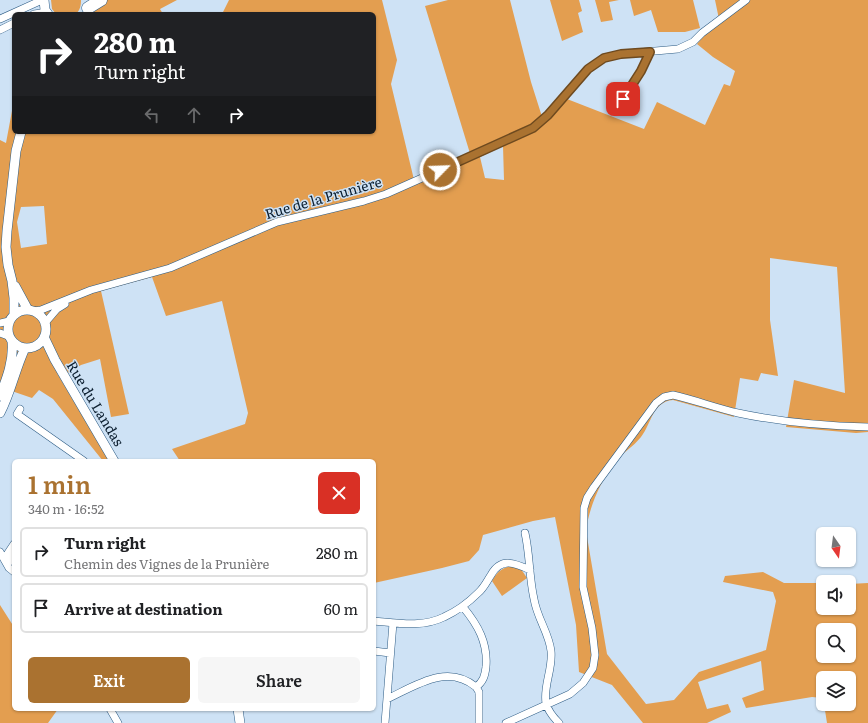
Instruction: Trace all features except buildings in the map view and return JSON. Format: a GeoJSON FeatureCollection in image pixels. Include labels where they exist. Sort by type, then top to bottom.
{"type":"FeatureCollection","features":[{"type":"Feature","properties":{"kind":"highway"},"geometry":{"type":"LineString","coordinates":[[88,7],[101,0]]}},
{"type":"Feature","properties":{"kind":"street"},"geometry":{"type":"LineString","coordinates":[[16,12],[43,0],[46,12]]}},
{"type":"Feature","properties":{"kind":"street","name":"Rue de la Prunière"},"geometry":{"type":"LineString","coordinates":[[31,310],[41,310],[91,290],[170,268],[277,222],[364,201],[386,194],[533,128],[548,115],[588,69],[604,58],[621,54],[678,49],[693,42],[702,32],[746,0]]}},
{"type":"Feature","properties":{"kind":"street"},"geometry":{"type":"LineString","coordinates":[[0,19],[12,14]]}},
{"type":"Feature","properties":{"kind":"street"},"geometry":{"type":"LineString","coordinates":[[0,30],[12,24]]}},
{"type":"Feature","properties":{"kind":"street"},"geometry":{"type":"LineString","coordinates":[[623,99],[641,71],[650,52]]}},
{"type":"Feature","properties":{"kind":"street"},"geometry":{"type":"LineString","coordinates":[[0,396],[11,365],[13,351],[7,337],[8,320],[14,298],[6,247],[16,151],[20,134]]}},
{"type":"Feature","properties":{"kind":"street"},"geometry":{"type":"LineString","coordinates":[[0,413],[18,362],[30,347],[42,341],[46,327],[42,318],[31,310],[12,281]]}},
{"type":"Feature","properties":{"kind":"street","name":"Rue de la Prunière"},"geometry":{"type":"LineString","coordinates":[[45,323],[57,309],[76,296]]}},
{"type":"Feature","properties":{"kind":"street"},"geometry":{"type":"LineString","coordinates":[[8,320],[18,312],[31,310]]}},
{"type":"Feature","properties":{"kind":"street"},"geometry":{"type":"LineString","coordinates":[[7,337],[16,345],[30,347]]}},
{"type":"Feature","properties":{"kind":"street","name":"Rue du Landas"},"geometry":{"type":"LineString","coordinates":[[44,337],[54,360],[113,459]]}},
{"type":"Feature","properties":{"kind":"street","name":"Rue du Landas"},"geometry":{"type":"LineString","coordinates":[[30,347],[54,360]]}},
{"type":"Feature","properties":{"kind":"street"},"geometry":{"type":"LineString","coordinates":[[506,723],[570,694],[588,677],[593,668],[595,655],[592,628],[583,587],[584,508],[594,487],[656,403],[664,397],[673,395],[738,413],[768,418],[809,423],[868,427]]}},
{"type":"Feature","properties":{"kind":"street"},"geometry":{"type":"LineString","coordinates":[[20,410],[17,414],[81,459]]}},
{"type":"Feature","properties":{"kind":"street"},"geometry":{"type":"LineString","coordinates":[[525,533],[529,548],[534,602],[546,631],[551,648],[552,659],[546,704],[551,714],[559,723]]}},
{"type":"Feature","properties":{"kind":"street"},"geometry":{"type":"LineString","coordinates":[[6,562],[12,548]]}},
{"type":"Feature","properties":{"kind":"street"},"geometry":{"type":"LineString","coordinates":[[0,552],[9,568],[12,570]]}},
{"type":"Feature","properties":{"kind":"street"},"geometry":{"type":"LineString","coordinates":[[6,562],[12,556]]}},
{"type":"Feature","properties":{"kind":"street"},"geometry":{"type":"LineString","coordinates":[[376,621],[426,623],[442,618],[463,607],[479,592],[499,566],[512,563],[530,570]]}},
{"type":"Feature","properties":{"kind":"street"},"geometry":{"type":"LineString","coordinates":[[463,607],[479,629],[484,641],[486,654],[483,680],[476,687]]}},
{"type":"Feature","properties":{"kind":"street"},"geometry":{"type":"LineString","coordinates":[[385,723],[393,623]]}},
{"type":"Feature","properties":{"kind":"street"},"geometry":{"type":"LineString","coordinates":[[376,651],[390,653]]}},
{"type":"Feature","properties":{"kind":"street"},"geometry":{"type":"LineString","coordinates":[[387,699],[422,681],[440,677],[457,678],[472,683],[479,692],[479,723]]}},
{"type":"Feature","properties":{"kind":"street"},"geometry":{"type":"LineString","coordinates":[[111,711],[118,723]]}},
{"type":"Feature","properties":{"kind":"street"},"geometry":{"type":"LineString","coordinates":[[238,711],[240,723]]}},
{"type":"Feature","properties":{"kind":"shaded area"},"geometry":{"type":"Polygon","coordinates":[[[51,0],[81,0],[77,12],[54,12],[52,9],[51,0]]]}},
{"type":"Feature","properties":{"kind":"shaded area"},"geometry":{"type":"Polygon","coordinates":[[[94,0],[177,0],[160,9],[162,12],[94,12],[96,8],[94,0]]]}},
{"type":"Feature","properties":{"kind":"shaded area"},"geometry":{"type":"Polygon","coordinates":[[[229,0],[382,0],[397,60],[391,84],[415,184],[472,160],[425,6],[448,0],[510,0],[531,82],[544,123],[567,99],[644,129],[657,102],[705,125],[724,84],[730,86],[735,71],[713,57],[697,44],[707,32],[720,24],[715,0],[868,0],[868,432],[856,433],[786,427],[794,380],[845,393],[837,267],[770,258],[770,320],[778,376],[761,373],[758,381],[740,378],[734,417],[673,400],[661,405],[653,414],[641,437],[617,459],[604,479],[592,504],[586,531],[607,654],[646,704],[674,700],[699,672],[766,650],[776,601],[773,592],[723,582],[725,576],[763,572],[784,583],[816,583],[816,615],[856,615],[856,584],[868,583],[868,723],[827,723],[825,711],[856,711],[856,671],[816,671],[816,697],[746,708],[742,698],[764,690],[761,661],[698,682],[707,709],[728,704],[731,712],[707,723],[643,723],[612,685],[579,672],[576,625],[555,517],[533,521],[483,535],[479,550],[469,561],[376,583],[376,459],[179,459],[172,449],[245,424],[248,413],[222,301],[166,316],[152,277],[101,291],[129,414],[111,417],[100,359],[81,365],[68,373],[64,366],[57,373],[108,459],[101,459],[53,399],[39,390],[32,398],[0,387],[0,140],[6,143],[12,111],[12,134],[376,134],[376,12],[223,12],[229,0]],[[503,146],[480,157],[485,178],[504,180],[503,146]],[[44,206],[21,207],[17,222],[21,248],[47,244],[44,206]]]}},
{"type":"Feature","properties":{"kind":"shaded area"},"geometry":{"type":"Polygon","coordinates":[[[550,0],[579,0],[582,11],[578,13],[583,32],[562,41],[550,0]]]}},
{"type":"Feature","properties":{"kind":"shaded area"},"geometry":{"type":"Polygon","coordinates":[[[595,0],[619,0],[609,2],[613,20],[601,22],[595,0]]]}},
{"type":"Feature","properties":{"kind":"shaded area"},"geometry":{"type":"Polygon","coordinates":[[[630,0],[693,0],[700,28],[685,32],[658,32],[651,10],[634,16],[630,0]]]}},
{"type":"Feature","properties":{"kind":"shaded area"},"geometry":{"type":"Polygon","coordinates":[[[513,566],[521,569],[527,578],[502,596],[492,581],[500,570],[513,566]]]}},
{"type":"Feature","properties":{"kind":"shaded area"},"geometry":{"type":"Polygon","coordinates":[[[0,605],[12,624],[12,711],[57,711],[48,723],[0,723],[0,605]]]}},
{"type":"Feature","properties":{"kind":"route"},"geometry":{"type":"LineString","coordinates":[[440,170],[533,128],[548,115],[588,69],[604,58],[621,54],[650,52],[641,71],[623,99]]}}]}
